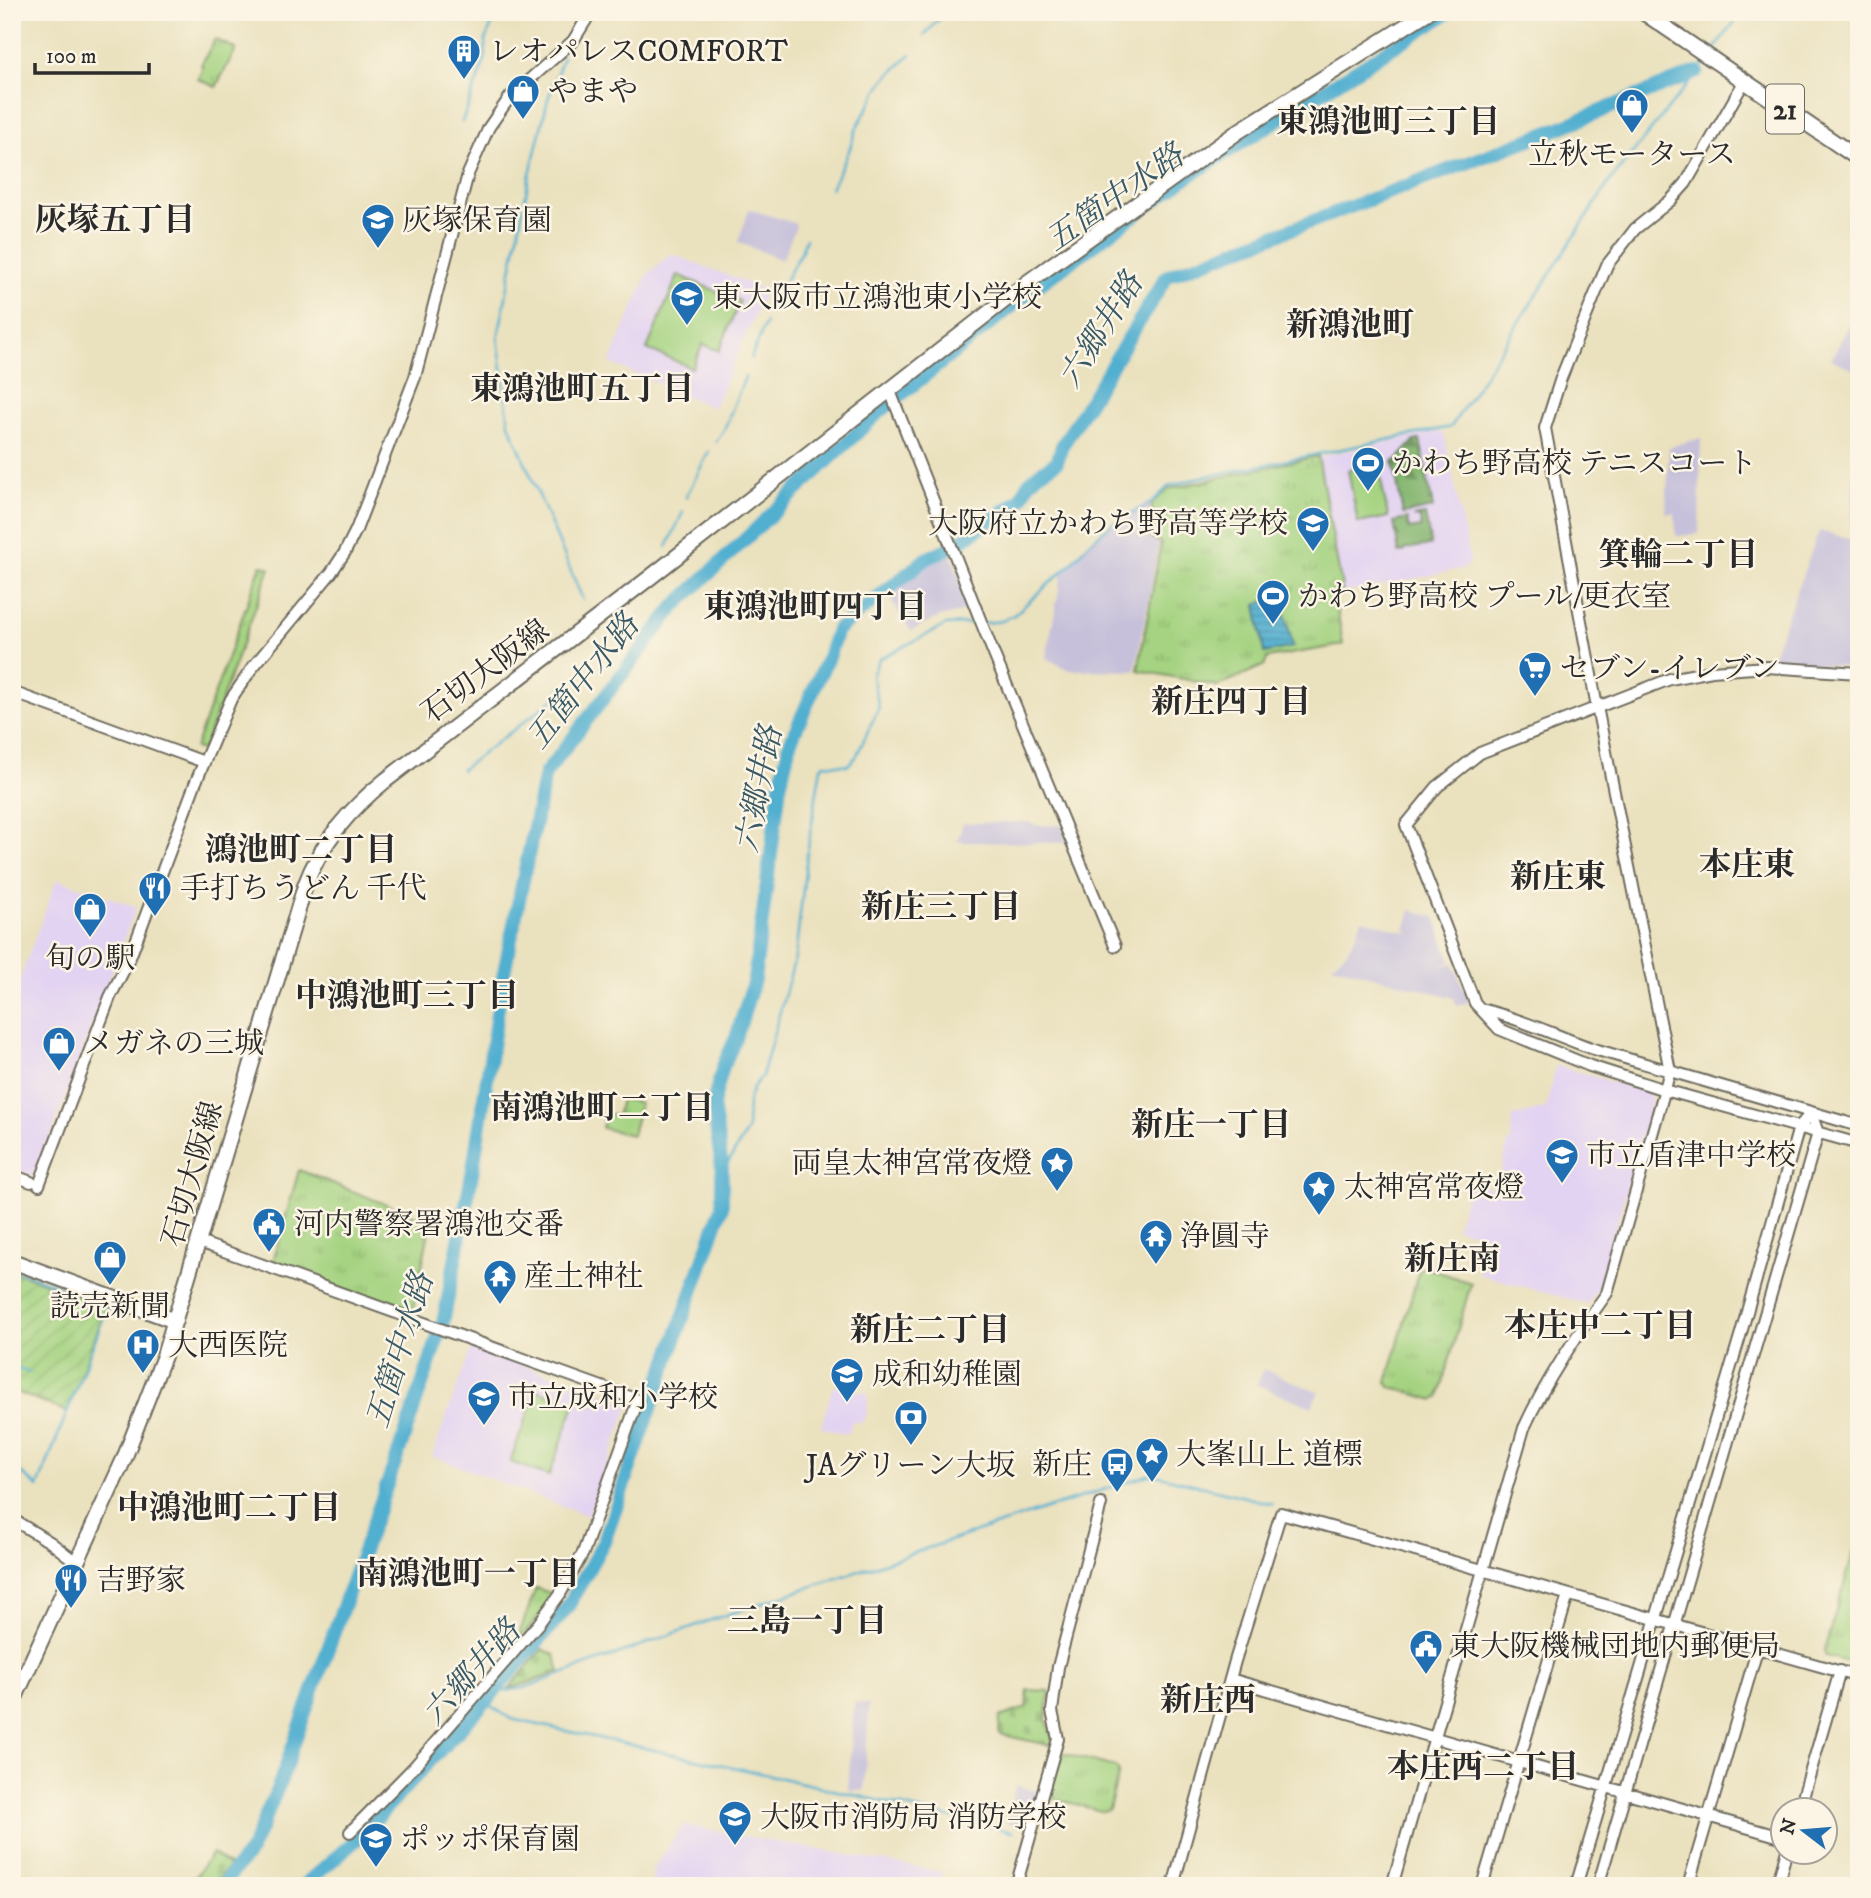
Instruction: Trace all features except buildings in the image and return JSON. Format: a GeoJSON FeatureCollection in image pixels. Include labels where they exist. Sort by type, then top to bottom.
{"type":"FeatureCollection","features":[{"type":"Feature","properties":{"kind":"main road","name":"石切大阪線"},"geometry":{"type":"LineString","coordinates":[[12,1704],[145,1408],[175,1321],[304,886],[323,847],[340,823],[359,802],[386,780],[1028,282],[1239,131],[1428,12]]}},
{"type":"Feature","properties":{"kind":"main road","name":"21"},"geometry":{"type":"LineString","coordinates":[[1643,12],[1859,159]]}},
{"type":"Feature","properties":{"kind":"main road"},"geometry":{"type":"LineString","coordinates":[[12,1262],[175,1321]]}},
{"type":"Feature","properties":{"kind":"street"},"geometry":{"type":"LineString","coordinates":[[12,1175],[35,1183],[102,1017],[129,960],[204,762],[231,699],[253,667],[316,593],[345,552],[356,530],[415,377],[468,174],[489,127],[510,97],[573,41],[591,12]]}},
{"type":"Feature","properties":{"kind":"street"},"geometry":{"type":"LineString","coordinates":[[1392,1886],[1524,1428],[1535,1404],[1607,1293],[1670,1071],[1597,707],[1545,428],[1561,378],[1607,265],[1635,229],[1671,200],[1686,183],[1744,82]]}},
{"type":"Feature","properties":{"kind":"street"},"geometry":{"type":"LineString","coordinates":[[890,391],[1115,946]]}},
{"type":"Feature","properties":{"kind":"street"},"geometry":{"type":"LineString","coordinates":[[1859,673],[1767,667],[1712,671],[1670,679],[1480,753],[1437,787],[1406,825],[1475,1003],[1499,1029],[1590,1066],[1665,1090],[1859,1144]]}},
{"type":"Feature","properties":{"kind":"street"},"geometry":{"type":"LineString","coordinates":[[12,692],[204,762]]}},
{"type":"Feature","properties":{"kind":"street"},"geometry":{"type":"LineString","coordinates":[[1481,1009],[1509,1016],[1594,1049],[1859,1126]]}},
{"type":"Feature","properties":{"kind":"street"},"geometry":{"type":"LineString","coordinates":[[1576,1886],[1799,1127],[1811,1112]]}},
{"type":"Feature","properties":{"kind":"street"},"geometry":{"type":"LineString","coordinates":[[1598,1886],[1818,1133],[1811,1112]]}},
{"type":"Feature","properties":{"kind":"street"},"geometry":{"type":"LineString","coordinates":[[199,1242],[638,1400],[583,1553],[540,1623],[413,1768],[349,1832]]}},
{"type":"Feature","properties":{"kind":"street"},"geometry":{"type":"LineString","coordinates":[[1029,1886],[1016,1884],[1058,1739],[1052,1711],[1058,1667],[1101,1504]]}},
{"type":"Feature","properties":{"kind":"street"},"geometry":{"type":"LineString","coordinates":[[1173,1886],[1230,1679],[1281,1513],[1859,1677]]}},
{"type":"Feature","properties":{"kind":"street"},"geometry":{"type":"LineString","coordinates":[[12,1519],[50,1542],[76,1562]]}},
{"type":"Feature","properties":{"kind":"street"},"geometry":{"type":"LineString","coordinates":[[1482,1886],[1568,1595]]}},
{"type":"Feature","properties":{"kind":"street"},"geometry":{"type":"LineString","coordinates":[[1688,1886],[1758,1647]]}},
{"type":"Feature","properties":{"kind":"street"},"geometry":{"type":"LineString","coordinates":[[1803,1797],[1840,1671]]}},
{"type":"Feature","properties":{"kind":"street"},"geometry":{"type":"LineString","coordinates":[[1230,1679],[1770,1834]]}},
{"type":"Feature","properties":{"kind":"street"},"geometry":{"type":"LineString","coordinates":[[1777,1886],[1782,1867]]}},
{"type":"Feature","properties":{"kind":"shaded area"},"geometry":{"type":"Polygon","coordinates":[[[749,209],[794,223],[796,226],[782,260],[738,242],[749,209]]]}},
{"type":"Feature","properties":{"kind":"shaded area","name":"東大阪市立鴻池東小学校"},"geometry":{"type":"Polygon","coordinates":[[[671,254],[766,290],[714,408],[610,363],[647,275],[671,254]]]}},
{"type":"Feature","properties":{"kind":"shaded area"},"geometry":{"type":"Polygon","coordinates":[[[1859,307],[1859,372],[1831,359],[1859,307]]]}},
{"type":"Feature","properties":{"kind":"shaded area"},"geometry":{"type":"Polygon","coordinates":[[[1859,419],[1859,532],[1851,530],[1856,420],[1859,419]]]}},
{"type":"Feature","properties":{"kind":"shaded area","name":"大阪府立かわち野高等学校"},"geometry":{"type":"Polygon","coordinates":[[[1436,432],[1444,433],[1470,562],[1465,568],[1335,595],[1339,646],[1267,658],[1265,665],[1218,686],[1138,670],[1161,543],[1151,538],[1152,503],[1168,489],[1436,432]]]}},
{"type":"Feature","properties":{"kind":"shaded area"},"geometry":{"type":"Polygon","coordinates":[[[1701,438],[1699,534],[1676,536],[1675,513],[1666,513],[1669,447],[1701,438]]]}},
{"type":"Feature","properties":{"kind":"shaded area"},"geometry":{"type":"Polygon","coordinates":[[[1150,501],[1150,538],[1159,543],[1135,671],[1069,670],[1046,658],[1062,574],[1092,539],[1115,520],[1150,501]]]}},
{"type":"Feature","properties":{"kind":"shaded area"},"geometry":{"type":"Polygon","coordinates":[[[1819,531],[1859,541],[1859,642],[1850,667],[1771,660],[1819,531]]]}},
{"type":"Feature","properties":{"kind":"shaded area"},"geometry":{"type":"Polygon","coordinates":[[[950,552],[972,609],[940,617],[911,631],[887,595],[928,562],[950,552]]]}},
{"type":"Feature","properties":{"kind":"shaded area"},"geometry":{"type":"Polygon","coordinates":[[[1029,822],[1039,826],[1062,825],[1067,843],[957,842],[963,823],[1029,822]]]}},
{"type":"Feature","properties":{"kind":"shaded area"},"geometry":{"type":"Polygon","coordinates":[[[57,879],[136,907],[48,1144],[32,1139],[47,1145],[32,1176],[12,1169],[12,1000],[57,879]]]}},
{"type":"Feature","properties":{"kind":"shaded area"},"geometry":{"type":"Polygon","coordinates":[[[1411,910],[1435,917],[1451,962],[1442,965],[1439,959],[1442,966],[1453,963],[1469,1002],[1457,1006],[1454,998],[1332,965],[1346,952],[1357,934],[1405,949],[1357,933],[1362,919],[1412,934],[1405,930],[1411,910]]]}},
{"type":"Feature","properties":{"kind":"shaded area","name":"市立盾津中学校"},"geometry":{"type":"Polygon","coordinates":[[[1556,1065],[1648,1093],[1652,1100],[1598,1289],[1587,1304],[1478,1274],[1488,1237],[1456,1228],[1470,1182],[1497,1189],[1508,1142],[1511,1142],[1512,1117],[1546,1108],[1556,1065]]]}},
{"type":"Feature","properties":{"kind":"shaded area"},"geometry":{"type":"Polygon","coordinates":[[[472,1346],[627,1403],[629,1406],[588,1516],[432,1456],[472,1346]]]}},
{"type":"Feature","properties":{"kind":"shaded area"},"geometry":{"type":"Polygon","coordinates":[[[1263,1369],[1319,1392],[1312,1407],[1257,1385],[1263,1369]]]}},
{"type":"Feature","properties":{"kind":"shaded area","name":"成和幼稚園"},"geometry":{"type":"Polygon","coordinates":[[[833,1386],[868,1393],[867,1415],[861,1423],[852,1421],[848,1434],[821,1427],[833,1386]]]}},
{"type":"Feature","properties":{"kind":"shaded area"},"geometry":{"type":"Polygon","coordinates":[[[854,1703],[869,1704],[864,1791],[848,1790],[854,1703]]]}},
{"type":"Feature","properties":{"kind":"shaded area"},"geometry":{"type":"Polygon","coordinates":[[[1016,1785],[1038,1792],[1029,1824],[1024,1827],[1006,1822],[1016,1785]]]}},
{"type":"Feature","properties":{"kind":"shaded area","name":"大阪市消防局 消防学校"},"geometry":{"type":"Polygon","coordinates":[[[683,1825],[942,1872],[939,1886],[651,1886],[654,1868],[683,1825]]]}},
{"type":"Feature","properties":{"kind":"green space"},"geometry":{"type":"Polygon","coordinates":[[[215,39],[236,49],[216,87],[198,79],[203,67],[201,65],[215,39]]]}},
{"type":"Feature","properties":{"kind":"green space"},"geometry":{"type":"Polygon","coordinates":[[[678,275],[740,301],[719,351],[703,344],[692,368],[647,349],[678,275]]]}},
{"type":"Feature","properties":{"kind":"green space"},"geometry":{"type":"Polygon","coordinates":[[[1420,440],[1433,508],[1403,514],[1393,461],[1414,441],[1420,440]]]}},
{"type":"Feature","properties":{"kind":"green space","name":"大阪府立かわち野高等学校"},"geometry":{"type":"Polygon","coordinates":[[[1318,456],[1343,593],[1335,596],[1343,645],[1267,658],[1265,665],[1218,686],[1138,670],[1161,543],[1151,538],[1152,503],[1168,489],[1318,456]]]}},
{"type":"Feature","properties":{"kind":"green space","name":"かわち野高校 テニスコート"},"geometry":{"type":"Polygon","coordinates":[[[1378,465],[1388,517],[1358,523],[1348,470],[1378,465]]]}},
{"type":"Feature","properties":{"kind":"green space"},"geometry":{"type":"Polygon","coordinates":[[[1425,515],[1431,545],[1405,549],[1399,553],[1394,522],[1407,519],[1409,529],[1421,527],[1420,518],[1413,517],[1425,515]]]}},
{"type":"Feature","properties":{"kind":"green space"},"geometry":{"type":"Polygon","coordinates":[[[261,565],[270,568],[203,750],[195,748],[261,565]]]}},
{"type":"Feature","properties":{"kind":"green space"},"geometry":{"type":"Polygon","coordinates":[[[621,1099],[640,1103],[632,1135],[602,1128],[605,1113],[617,1116],[621,1099]]]}},
{"type":"Feature","properties":{"kind":"green space"},"geometry":{"type":"Polygon","coordinates":[[[299,1170],[431,1222],[412,1314],[273,1261],[299,1170]]]}},
{"type":"Feature","properties":{"kind":"green space"},"geometry":{"type":"Polygon","coordinates":[[[1424,1267],[1471,1283],[1439,1397],[1434,1400],[1390,1387],[1387,1382],[1419,1270],[1424,1267]]]}},
{"type":"Feature","properties":{"kind":"green space"},"geometry":{"type":"Polygon","coordinates":[[[12,1271],[107,1305],[67,1412],[12,1390],[12,1271]]]}},
{"type":"Feature","properties":{"kind":"green space"},"geometry":{"type":"Polygon","coordinates":[[[537,1390],[575,1404],[549,1476],[510,1462],[537,1390]]]}},
{"type":"Feature","properties":{"kind":"green space"},"geometry":{"type":"Polygon","coordinates":[[[1854,1551],[1859,1551],[1859,1665],[1826,1656],[1824,1651],[1854,1551]]]}},
{"type":"Feature","properties":{"kind":"green space"},"geometry":{"type":"Polygon","coordinates":[[[536,1588],[553,1594],[546,1608],[523,1636],[519,1634],[536,1588]]]}},
{"type":"Feature","properties":{"kind":"green space"},"geometry":{"type":"Polygon","coordinates":[[[542,1649],[555,1655],[560,1672],[509,1689],[542,1649]]]}},
{"type":"Feature","properties":{"kind":"green space"},"geometry":{"type":"Polygon","coordinates":[[[1028,1690],[1050,1691],[1046,1719],[1052,1746],[999,1734],[1000,1717],[1026,1708],[1028,1690]]]}},
{"type":"Feature","properties":{"kind":"green space"},"geometry":{"type":"Polygon","coordinates":[[[1061,1753],[1115,1767],[1119,1772],[1109,1809],[1104,1812],[1049,1797],[1047,1792],[1057,1755],[1061,1753]]]}},
{"type":"Feature","properties":{"kind":"green space"},"geometry":{"type":"Polygon","coordinates":[[[212,1853],[230,1866],[210,1886],[189,1886],[212,1853]]]}},
{"type":"Feature","properties":{"kind":"water","name":"かわち野高校 プール/更衣室"},"geometry":{"type":"Polygon","coordinates":[[[1281,598],[1293,647],[1264,653],[1256,604],[1281,598]]]}},
{"type":"Feature","properties":{"kind":"waterway"},"geometry":{"type":"LineString","coordinates":[[462,122],[486,57],[485,41],[497,12]]}},
{"type":"Feature","properties":{"kind":"waterway"},"geometry":{"type":"LineString","coordinates":[[576,28],[584,12]]}},
{"type":"Feature","properties":{"kind":"waterway"},"geometry":{"type":"LineString","coordinates":[[924,36],[945,12]]}},
{"type":"Feature","properties":{"kind":"waterway","name":"五箇中水路"},"geometry":{"type":"LineString","coordinates":[[221,1886],[251,1850],[279,1785],[443,1323],[473,1169],[502,982],[545,774],[675,606],[877,414],[1037,286],[1187,177],[1449,12]]}},
{"type":"Feature","properties":{"kind":"waterway"},"geometry":{"type":"LineString","coordinates":[[1713,51],[1742,12]]}},
{"type":"Feature","properties":{"kind":"waterway"},"geometry":{"type":"LineString","coordinates":[[831,188],[857,127],[884,80],[911,54]]}},
{"type":"Feature","properties":{"kind":"waterway"},"geometry":{"type":"LineString","coordinates":[[563,57],[548,99],[529,178],[498,338],[509,424],[583,600]]}},
{"type":"Feature","properties":{"kind":"waterway"},"geometry":{"type":"LineString","coordinates":[[985,623],[1002,621],[1014,615],[1114,522],[1149,505],[1169,486],[1451,427],[1610,181],[1707,60]]}},
{"type":"Feature","properties":{"kind":"waterway","name":"六郷井路"},"geometry":{"type":"LineString","coordinates":[[303,1886],[357,1839],[485,1702],[567,1608],[604,1541],[722,1207],[722,1168],[713,1104],[723,1066],[736,1038],[754,980],[780,786],[790,743],[837,630],[926,559],[957,544],[1021,499],[1029,483],[1057,462],[1062,446],[1167,276],[1552,131],[1697,72]]}},
{"type":"Feature","properties":{"kind":"waterway"},"geometry":{"type":"LineString","coordinates":[[785,281],[806,239]]}},
{"type":"Feature","properties":{"kind":"waterway"},"geometry":{"type":"LineString","coordinates":[[751,358],[766,322]]}},
{"type":"Feature","properties":{"kind":"waterway"},"geometry":{"type":"LineString","coordinates":[[716,442],[724,430],[745,377]]}},
{"type":"Feature","properties":{"kind":"waterway"},"geometry":{"type":"LineString","coordinates":[[686,497],[709,451]]}},
{"type":"Feature","properties":{"kind":"waterway"},"geometry":{"type":"LineString","coordinates":[[667,547],[683,512]]}},
{"type":"Feature","properties":{"kind":"waterway"},"geometry":{"type":"LineString","coordinates":[[722,1168],[726,1166],[747,1131],[748,1102],[753,1087],[762,1076],[795,958],[807,854],[821,767],[824,764],[848,765],[856,757],[879,707],[872,676],[879,659],[946,625],[979,623]]}},
{"type":"Feature","properties":{"kind":"waterway"},"geometry":{"type":"LineString","coordinates":[[461,770],[555,698],[562,685]]}},
{"type":"Feature","properties":{"kind":"waterway"},"geometry":{"type":"LineString","coordinates":[[12,1269],[109,1304],[38,1487],[12,1465]]}},
{"type":"Feature","properties":{"kind":"waterway"},"geometry":{"type":"LineString","coordinates":[[12,1368],[30,1372]]}},
{"type":"Feature","properties":{"kind":"waterway"},"geometry":{"type":"LineString","coordinates":[[492,1693],[524,1688],[711,1620],[1148,1475],[1273,1504]]}},
{"type":"Feature","properties":{"kind":"waterway"},"geometry":{"type":"LineString","coordinates":[[485,1702],[511,1719],[1013,1832]]}},
{"type":"Feature","properties":{"kind":"place","name":"レオパレスCOMFORT"},"geometry":{"type":"Point","coordinates":[464,81]}},
{"type":"Feature","properties":{"kind":"place","name":"やまや"},"geometry":{"type":"Point","coordinates":[523,121]}},
{"type":"Feature","properties":{"kind":"place","name":"立秋モータース"},"geometry":{"type":"Point","coordinates":[1632,135]}},
{"type":"Feature","properties":{"kind":"place","name":"灰塚保育園"},"geometry":{"type":"Point","coordinates":[378,250]}},
{"type":"Feature","properties":{"kind":"place","name":"東大阪市立鴻池東小学校"},"geometry":{"type":"Point","coordinates":[687,327]}},
{"type":"Feature","properties":{"kind":"place","name":"かわち野高校 テニスコート"},"geometry":{"type":"Point","coordinates":[1368,493]}},
{"type":"Feature","properties":{"kind":"place","name":"大阪府立かわち野高等学校"},"geometry":{"type":"Point","coordinates":[1313,553]}},
{"type":"Feature","properties":{"kind":"place","name":"かわち野高校 プール/更衣室"},"geometry":{"type":"Point","coordinates":[1273,626]}},
{"type":"Feature","properties":{"kind":"place","name":"セブン-イレブン"},"geometry":{"type":"Point","coordinates":[1535,698]}},
{"type":"Feature","properties":{"kind":"place","name":"手打ちうどん 千代"},"geometry":{"type":"Point","coordinates":[155,918]}},
{"type":"Feature","properties":{"kind":"place","name":"旬の駅"},"geometry":{"type":"Point","coordinates":[90,939]}},
{"type":"Feature","properties":{"kind":"place","name":"メガネの三城"},"geometry":{"type":"Point","coordinates":[59,1073]}},
{"type":"Feature","properties":{"kind":"place","name":"市立盾津中学校"},"geometry":{"type":"Point","coordinates":[1562,1185]}},
{"type":"Feature","properties":{"kind":"place","name":"両皇太神宮常夜燈"},"geometry":{"type":"Point","coordinates":[1057,1193]}},
{"type":"Feature","properties":{"kind":"place","name":"太神宮常夜燈"},"geometry":{"type":"Point","coordinates":[1319,1217]}},
{"type":"Feature","properties":{"kind":"place","name":"河内警察署鴻池交番"},"geometry":{"type":"Point","coordinates":[269,1254]}},
{"type":"Feature","properties":{"kind":"place","name":"浄圓寺"},"geometry":{"type":"Point","coordinates":[1156,1266]}},
{"type":"Feature","properties":{"kind":"place","name":"読売新聞"},"geometry":{"type":"Point","coordinates":[110,1287]}},
{"type":"Feature","properties":{"kind":"place","name":"産土神社"},"geometry":{"type":"Point","coordinates":[500,1306]}},
{"type":"Feature","properties":{"kind":"place","name":"大西医院"},"geometry":{"type":"Point","coordinates":[143,1375]}},
{"type":"Feature","properties":{"kind":"place","name":"成和幼稚園"},"geometry":{"type":"Point","coordinates":[847,1404]}},
{"type":"Feature","properties":{"kind":"place","name":"市立成和小学校"},"geometry":{"type":"Point","coordinates":[484,1427]}},
{"type":"Feature","properties":{"kind":"place","name":"JAグリーン大坂"},"geometry":{"type":"Point","coordinates":[911,1447]}},
{"type":"Feature","properties":{"kind":"place","name":"大峯山上 道標"},"geometry":{"type":"Point","coordinates":[1152,1484]}},
{"type":"Feature","properties":{"kind":"place","name":"新庄"},"geometry":{"type":"Point","coordinates":[1117,1494]}},
{"type":"Feature","properties":{"kind":"place","name":"吉野家"},"geometry":{"type":"Point","coordinates":[71,1610]}},
{"type":"Feature","properties":{"kind":"place","name":"東大阪機械団地内郵便局"},"geometry":{"type":"Point","coordinates":[1426,1676]}},
{"type":"Feature","properties":{"kind":"place","name":"大阪市消防局 消防学校"},"geometry":{"type":"Point","coordinates":[735,1847]}},
{"type":"Feature","properties":{"kind":"place","name":"ポッポ保育園"},"geometry":{"type":"Point","coordinates":[376,1869]}},
{"type":"Feature","properties":{"kind":"district","name":"東鴻池町三丁目"},"geometry":{"type":"Point","coordinates":[1388,121]}},
{"type":"Feature","properties":{"kind":"district","name":"灰塚五丁目"},"geometry":{"type":"Point","coordinates":[115,219]}},
{"type":"Feature","properties":{"kind":"district","name":"新鴻池町"},"geometry":{"type":"Point","coordinates":[1350,324]}},
{"type":"Feature","properties":{"kind":"district","name":"東鴻池町五丁目"},"geometry":{"type":"Point","coordinates":[582,388]}},
{"type":"Feature","properties":{"kind":"district","name":"箕輪二丁目"},"geometry":{"type":"Point","coordinates":[1678,554]}},
{"type":"Feature","properties":{"kind":"district","name":"東鴻池町四丁目"},"geometry":{"type":"Point","coordinates":[815,606]}},
{"type":"Feature","properties":{"kind":"district","name":"新庄四丁目"},"geometry":{"type":"Point","coordinates":[1231,701]}},
{"type":"Feature","properties":{"kind":"district","name":"鴻池町二丁目"},"geometry":{"type":"Point","coordinates":[301,849]}},
{"type":"Feature","properties":{"kind":"district","name":"本庄東"},"geometry":{"type":"Point","coordinates":[1747,864]}},
{"type":"Feature","properties":{"kind":"district","name":"新庄東"},"geometry":{"type":"Point","coordinates":[1558,876]}},
{"type":"Feature","properties":{"kind":"district","name":"新庄三丁目"},"geometry":{"type":"Point","coordinates":[941,906]}},
{"type":"Feature","properties":{"kind":"district","name":"中鴻池町三丁目"},"geometry":{"type":"Point","coordinates":[407,995]}},
{"type":"Feature","properties":{"kind":"district","name":"南鴻池町二丁目"},"geometry":{"type":"Point","coordinates":[602,1107]}},
{"type":"Feature","properties":{"kind":"district","name":"新庄一丁目"},"geometry":{"type":"Point","coordinates":[1211,1124]}},
{"type":"Feature","properties":{"kind":"district","name":"新庄南"},"geometry":{"type":"Point","coordinates":[1452,1258]}},
{"type":"Feature","properties":{"kind":"district","name":"本庄中二丁目"},"geometry":{"type":"Point","coordinates":[1600,1325]}},
{"type":"Feature","properties":{"kind":"district","name":"新庄二丁目"},"geometry":{"type":"Point","coordinates":[930,1329]}},
{"type":"Feature","properties":{"kind":"district","name":"中鴻池町二丁目"},"geometry":{"type":"Point","coordinates":[229,1507]}},
{"type":"Feature","properties":{"kind":"district","name":"南鴻池町一丁目"},"geometry":{"type":"Point","coordinates":[468,1573]}},
{"type":"Feature","properties":{"kind":"district","name":"三島一丁目"},"geometry":{"type":"Point","coordinates":[807,1620]}},
{"type":"Feature","properties":{"kind":"district","name":"新庄西"},"geometry":{"type":"Point","coordinates":[1208,1699]}},
{"type":"Feature","properties":{"kind":"district","name":"本庄西二丁目"},"geometry":{"type":"Point","coordinates":[1483,1766]}}]}
